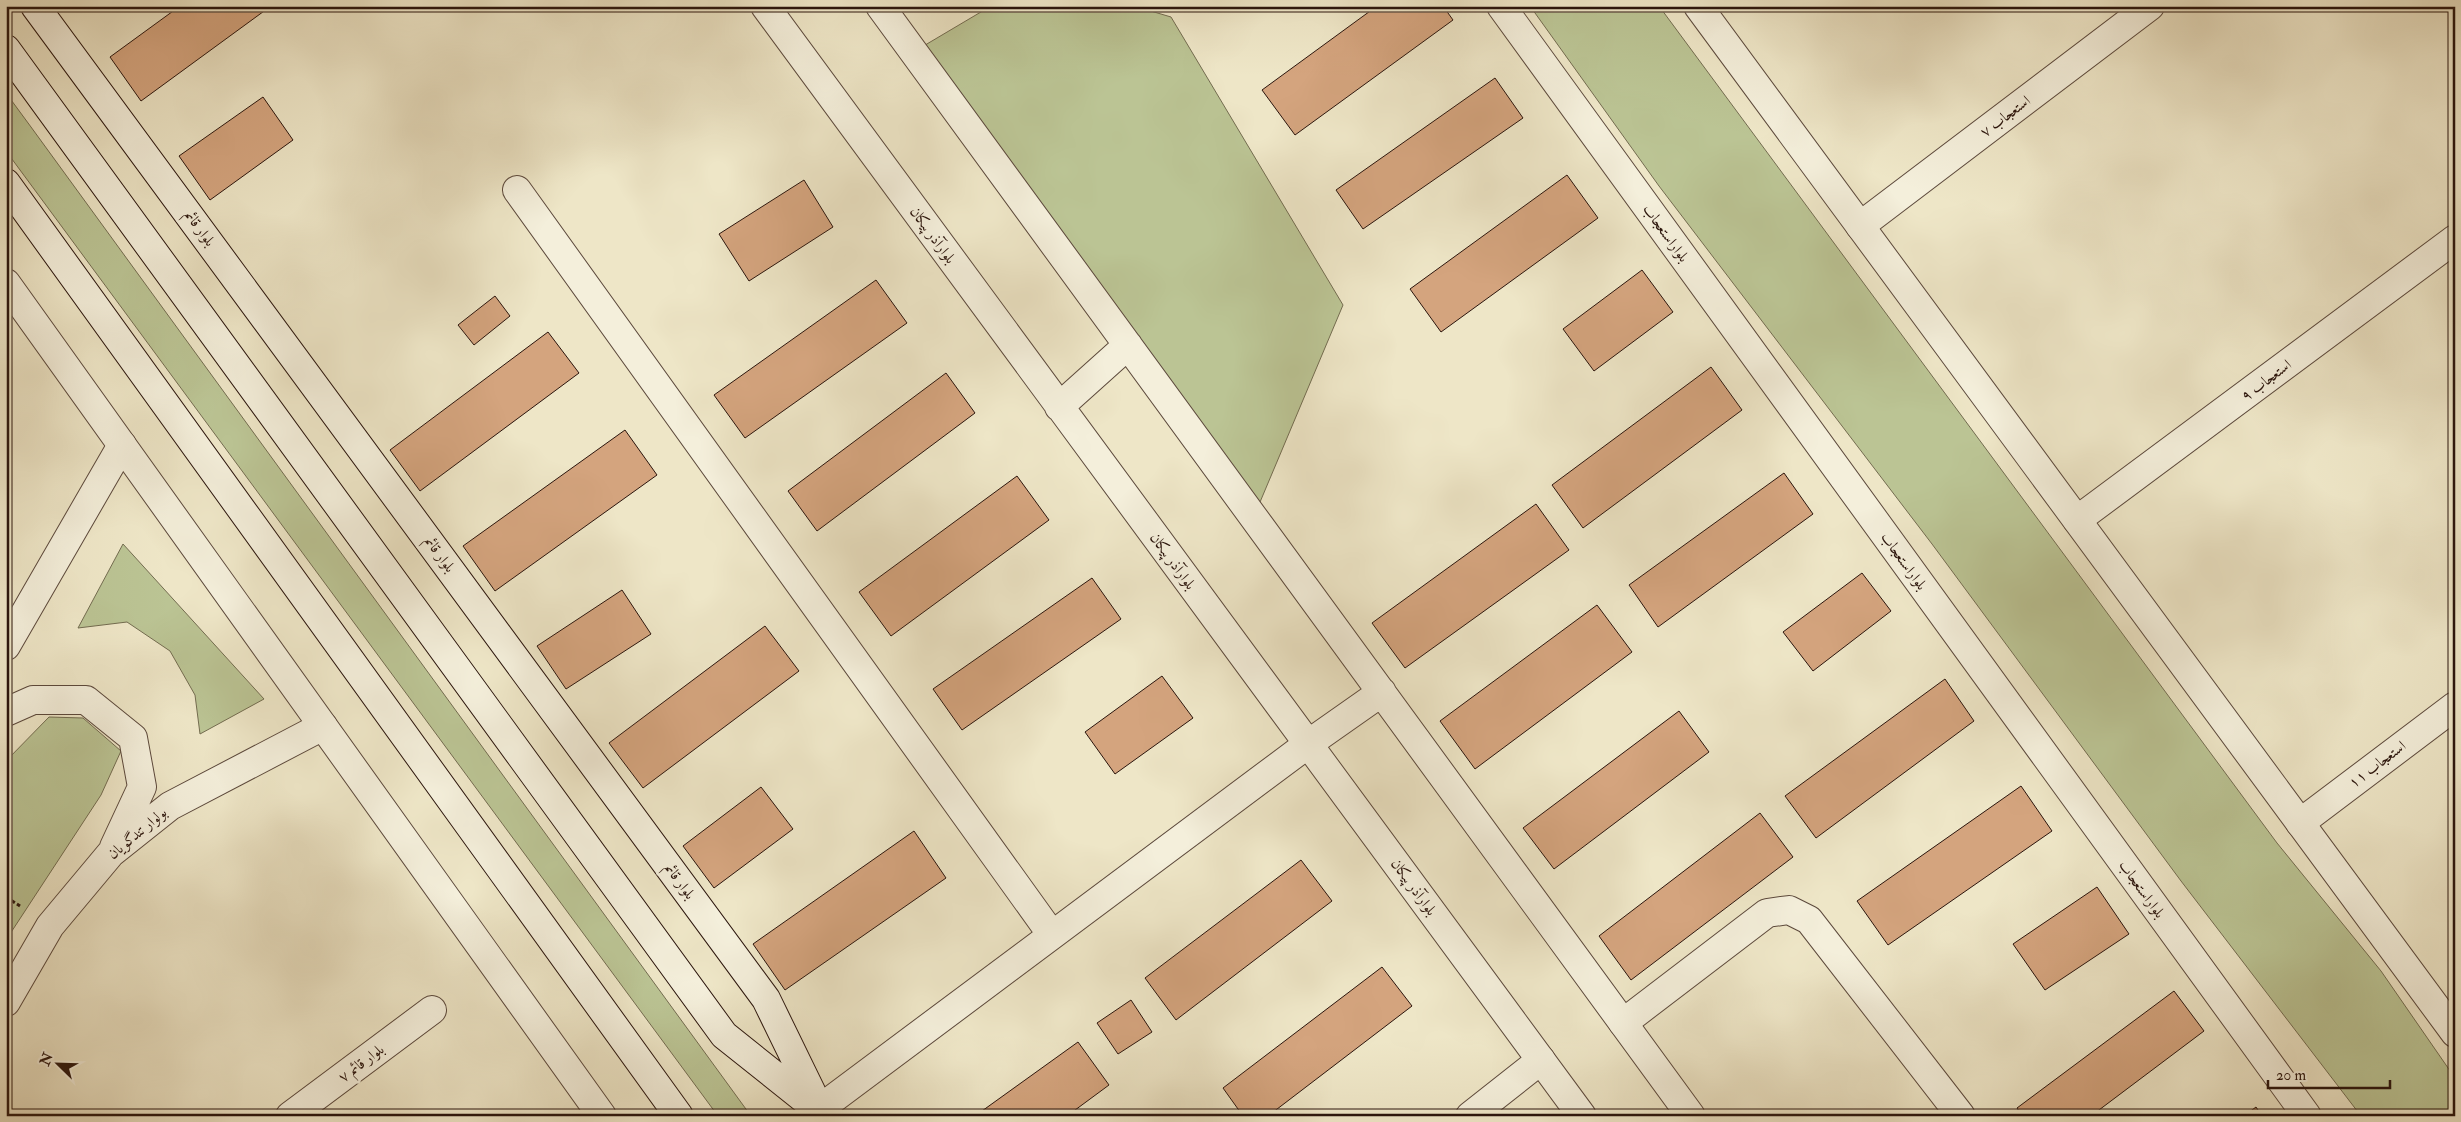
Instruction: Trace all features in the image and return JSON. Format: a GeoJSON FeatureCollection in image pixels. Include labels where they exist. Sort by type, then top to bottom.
{"type":"FeatureCollection","features":[{"type":"Feature","properties":{"kind":"street","name":"بلوار قائم"},"geometry":{"type":"LineString","coordinates":[[35,6],[766,999],[821,1113]]}},
{"type":"Feature","properties":{"kind":"street","name":"بلوارآذر پیکان"},"geometry":{"type":"LineString","coordinates":[[765,6],[1582,1116]]}},
{"type":"Feature","properties":{"kind":"street"},"geometry":{"type":"LineString","coordinates":[[880,6],[1689,1115]]}},
{"type":"Feature","properties":{"kind":"street","name":"بلواراستعجاب"},"geometry":{"type":"LineString","coordinates":[[1501,6],[2307,1116]]}},
{"type":"Feature","properties":{"kind":"street"},"geometry":{"type":"LineString","coordinates":[[1698,6],[2455,1033]]}},
{"type":"Feature","properties":{"kind":"street","name":"استعجاب ۷"},"geometry":{"type":"LineString","coordinates":[[1860,226],[2150,6]]}},
{"type":"Feature","properties":{"kind":"street"},"geometry":{"type":"LineString","coordinates":[[6,49],[724,1035],[821,1113],[1052,935],[1308,744],[1382,692]]}},
{"type":"Feature","properties":{"kind":"street"},"geometry":{"type":"LineString","coordinates":[[6,183],[679,1116]]}},
{"type":"Feature","properties":{"kind":"street"},"geometry":{"type":"LineString","coordinates":[[517,190],[1052,935]]}},
{"type":"Feature","properties":{"kind":"street","name":"استعجاب ۹"},"geometry":{"type":"LineString","coordinates":[[2077,520],[2455,239]]}},
{"type":"Feature","properties":{"kind":"street"},"geometry":{"type":"LineString","coordinates":[[6,283],[602,1116]]}},
{"type":"Feature","properties":{"kind":"street"},"geometry":{"type":"LineString","coordinates":[[1059,406],[1128,345]]}},
{"type":"Feature","properties":{"kind":"street"},"geometry":{"type":"LineString","coordinates":[[6,646],[122,444]]}},
{"type":"Feature","properties":{"kind":"street"},"geometry":{"type":"LineString","coordinates":[[6,712],[33,700],[86,700],[134,738],[142,787],[111,853]]}},
{"type":"Feature","properties":{"kind":"street","name":"استعجاب ۱۱"},"geometry":{"type":"LineString","coordinates":[[2300,823],[2455,706]]}},
{"type":"Feature","properties":{"kind":"street","name":"بولوار تندگویان"},"geometry":{"type":"LineString","coordinates":[[6,1002],[50,926],[111,853],[170,806],[323,726]]}},
{"type":"Feature","properties":{"kind":"street"},"geometry":{"type":"LineString","coordinates":[[1623,1023],[1767,913],[1789,910],[1809,920],[1961,1116]]}},
{"type":"Feature","properties":{"kind":"street","name":"بلوار قائم ۷"},"geometry":{"type":"LineString","coordinates":[[290,1116],[432,1010]]}},
{"type":"Feature","properties":{"kind":"street"},"geometry":{"type":"LineString","coordinates":[[1470,1116],[1541,1060]]}},
{"type":"Feature","properties":{"kind":"green space"},"geometry":{"type":"Polygon","coordinates":[[[991,6],[1134,6],[1171,17],[1343,305],[1255,514],[910,54],[991,6]]]}},
{"type":"Feature","properties":{"kind":"green space"},"geometry":{"type":"Polygon","coordinates":[[[1530,6],[1659,6],[2277,843],[2381,971],[2455,1078],[2455,1116],[2361,1116],[2181,881],[1932,544],[1659,186],[1530,6]]]}},
{"type":"Feature","properties":{"kind":"green space"},"geometry":{"type":"Polygon","coordinates":[[[6,93],[751,1116],[718,1116],[6,151],[6,93]]]}},
{"type":"Feature","properties":{"kind":"green space"},"geometry":{"type":"Polygon","coordinates":[[[123,544],[264,699],[200,734],[195,695],[170,651],[127,622],[78,628],[123,544]]]}},
{"type":"Feature","properties":{"kind":"green space"},"geometry":{"type":"Polygon","coordinates":[[[49,717],[83,718],[121,751],[101,795],[6,940],[6,761],[49,717]]]}},
{"type":"Feature","properties":{"kind":"building"},"geometry":{"type":"Polygon","coordinates":[[[180,6],[271,6],[141,101],[110,57],[180,6]]]}},
{"type":"Feature","properties":{"kind":"building"},"geometry":{"type":"Polygon","coordinates":[[[1377,6],[1443,6],[1453,20],[1295,135],[1262,90],[1377,6]]]}},
{"type":"Feature","properties":{"kind":"building"},"geometry":{"type":"Polygon","coordinates":[[[1495,78],[1523,118],[1363,229],[1336,190],[1495,78]]]}},
{"type":"Feature","properties":{"kind":"building"},"geometry":{"type":"Polygon","coordinates":[[[263,97],[293,140],[210,200],[179,156],[263,97]]]}},
{"type":"Feature","properties":{"kind":"building"},"geometry":{"type":"Polygon","coordinates":[[[1567,175],[1598,218],[1441,332],[1410,289],[1567,175]]]}},
{"type":"Feature","properties":{"kind":"building"},"geometry":{"type":"Polygon","coordinates":[[[804,180],[833,227],[749,281],[719,234],[804,180]]]}},
{"type":"Feature","properties":{"kind":"building"},"geometry":{"type":"Polygon","coordinates":[[[1642,270],[1673,312],[1594,371],[1563,329],[1642,270]]]}},
{"type":"Feature","properties":{"kind":"building"},"geometry":{"type":"Polygon","coordinates":[[[876,280],[907,323],[745,438],[714,395],[876,280]]]}},
{"type":"Feature","properties":{"kind":"building"},"geometry":{"type":"Polygon","coordinates":[[[495,296],[510,316],[474,345],[458,325],[495,296]]]}},
{"type":"Feature","properties":{"kind":"building"},"geometry":{"type":"Polygon","coordinates":[[[548,332],[579,373],[420,491],[390,450],[548,332]]]}},
{"type":"Feature","properties":{"kind":"building"},"geometry":{"type":"Polygon","coordinates":[[[1711,367],[1742,410],[1583,528],[1552,485],[1711,367]]]}},
{"type":"Feature","properties":{"kind":"building"},"geometry":{"type":"Polygon","coordinates":[[[946,373],[975,413],[817,531],[788,491],[946,373]]]}},
{"type":"Feature","properties":{"kind":"building"},"geometry":{"type":"Polygon","coordinates":[[[625,430],[657,475],[495,591],[463,546],[625,430]]]}},
{"type":"Feature","properties":{"kind":"building"},"geometry":{"type":"Polygon","coordinates":[[[1784,473],[1813,514],[1658,627],[1629,585],[1784,473]]]}},
{"type":"Feature","properties":{"kind":"building"},"geometry":{"type":"Polygon","coordinates":[[[1017,476],[1049,520],[891,636],[859,592],[1017,476]]]}},
{"type":"Feature","properties":{"kind":"building"},"geometry":{"type":"Polygon","coordinates":[[[1536,504],[1569,550],[1405,668],[1372,623],[1536,504]]]}},
{"type":"Feature","properties":{"kind":"building"},"geometry":{"type":"Polygon","coordinates":[[[1862,573],[1891,611],[1813,671],[1783,632],[1862,573]]]}},
{"type":"Feature","properties":{"kind":"building"},"geometry":{"type":"Polygon","coordinates":[[[1092,578],[1121,619],[962,730],[933,689],[1092,578]]]}},
{"type":"Feature","properties":{"kind":"building"},"geometry":{"type":"Polygon","coordinates":[[[622,590],[651,634],[566,689],[537,646],[622,590]]]}},
{"type":"Feature","properties":{"kind":"building"},"geometry":{"type":"Polygon","coordinates":[[[1597,605],[1632,652],[1475,769],[1440,721],[1597,605]]]}},
{"type":"Feature","properties":{"kind":"building"},"geometry":{"type":"Polygon","coordinates":[[[765,626],[799,671],[643,788],[609,743],[765,626]]]}},
{"type":"Feature","properties":{"kind":"building"},"geometry":{"type":"Polygon","coordinates":[[[1162,676],[1193,718],[1115,774],[1085,732],[1162,676]]]}},
{"type":"Feature","properties":{"kind":"building"},"geometry":{"type":"Polygon","coordinates":[[[1945,679],[1974,721],[1816,838],[1785,796],[1945,679]]]}},
{"type":"Feature","properties":{"kind":"building"},"geometry":{"type":"Polygon","coordinates":[[[1679,711],[1709,752],[1554,869],[1523,828],[1679,711]]]}},
{"type":"Feature","properties":{"kind":"building"},"geometry":{"type":"Polygon","coordinates":[[[2021,786],[2052,831],[1888,945],[1857,901],[2021,786]]]}},
{"type":"Feature","properties":{"kind":"building"},"geometry":{"type":"Polygon","coordinates":[[[761,787],[793,829],[714,888],[683,846],[761,787]]]}},
{"type":"Feature","properties":{"kind":"building"},"geometry":{"type":"Polygon","coordinates":[[[1760,813],[1793,857],[1631,980],[1599,936],[1760,813]]]}},
{"type":"Feature","properties":{"kind":"building"},"geometry":{"type":"Polygon","coordinates":[[[914,831],[946,878],[785,990],[753,944],[914,831]]]}},
{"type":"Feature","properties":{"kind":"building"},"geometry":{"type":"Polygon","coordinates":[[[1301,860],[1332,901],[1176,1020],[1145,978],[1301,860]]]}},
{"type":"Feature","properties":{"kind":"building"},"geometry":{"type":"Polygon","coordinates":[[[2097,887],[2129,934],[2045,990],[2013,944],[2097,887]]]}},
{"type":"Feature","properties":{"kind":"building"},"geometry":{"type":"Polygon","coordinates":[[[1382,967],[1412,1006],[1268,1116],[1243,1116],[1223,1088],[1382,967]]]}},
{"type":"Feature","properties":{"kind":"building"},"geometry":{"type":"Polygon","coordinates":[[[2174,991],[2204,1031],[2091,1116],[2022,1116],[2017,1108],[2174,991]]]}},
{"type":"Feature","properties":{"kind":"building"},"geometry":{"type":"Polygon","coordinates":[[[1131,1000],[1152,1032],[1118,1054],[1097,1023],[1131,1000]]]}},
{"type":"Feature","properties":{"kind":"building"},"geometry":{"type":"Polygon","coordinates":[[[1078,1042],[1109,1085],[1067,1116],[975,1116],[1078,1042]]]}},
{"type":"Feature","properties":{"kind":"building"},"geometry":{"type":"Polygon","coordinates":[[[2256,1107],[2262,1116],[2244,1116],[2256,1107]]]}}]}
